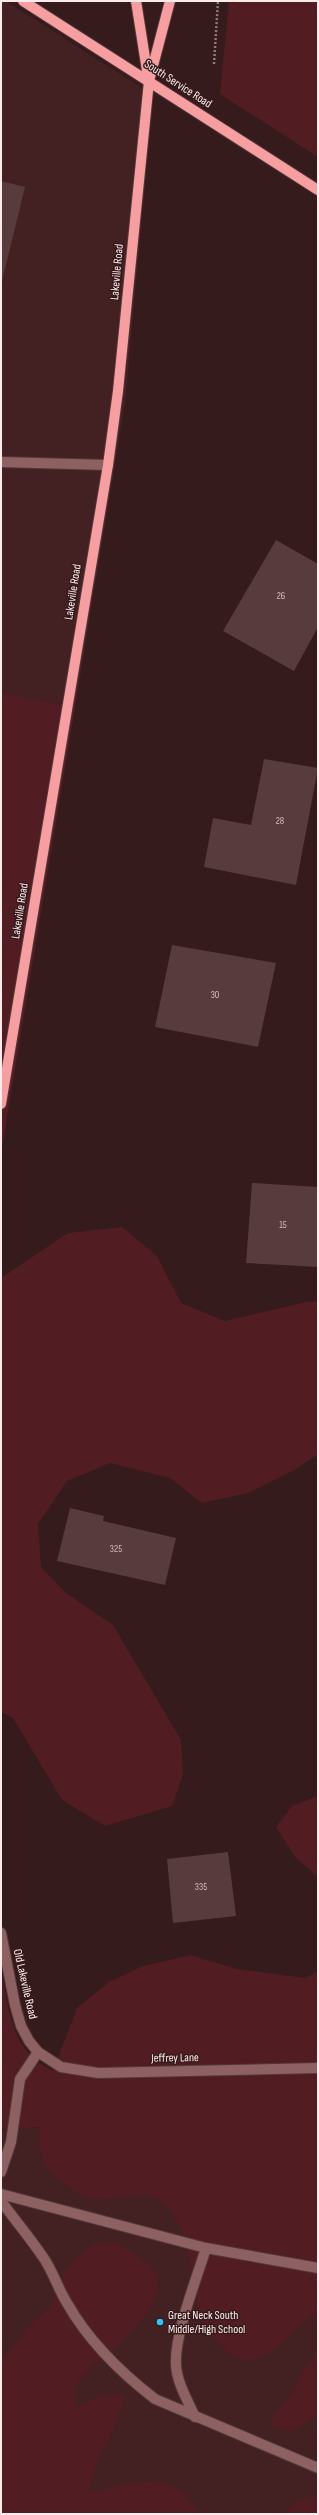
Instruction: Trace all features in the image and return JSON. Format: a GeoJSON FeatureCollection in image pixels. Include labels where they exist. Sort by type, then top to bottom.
{"type":"FeatureCollection","features":[{"type":"Feature","properties":{"kind":"main road","name":"South Service Road"},"geometry":{"type":"LineString","coordinates":[[23,1],[318,190]]}},
{"type":"Feature","properties":{"kind":"main road","name":"Lakeville Road"},"geometry":{"type":"LineString","coordinates":[[136,1],[149,81]]}},
{"type":"Feature","properties":{"kind":"main road","name":"Lakeville Road"},"geometry":{"type":"LineString","coordinates":[[1,1104],[108,465],[120,376],[149,81],[170,1]]}},
{"type":"Feature","properties":{"kind":"street"},"geometry":{"type":"LineString","coordinates":[[1,462],[108,465]]}},
{"type":"Feature","properties":{"kind":"street","name":"Old Lakeville Road"},"geometry":{"type":"LineString","coordinates":[[1,1933],[15,2005],[26,2036],[38,2052]]}},
{"type":"Feature","properties":{"kind":"street"},"geometry":{"type":"LineString","coordinates":[[1,2172],[11,2142],[20,2079],[38,2052]]}},
{"type":"Feature","properties":{"kind":"street","name":"Jeffrey Lane"},"geometry":{"type":"LineString","coordinates":[[38,2052],[61,2067],[98,2073],[318,2068]]}},
{"type":"Feature","properties":{"kind":"street"},"geometry":{"type":"LineString","coordinates":[[1,2194],[206,2248],[318,2268]]}},
{"type":"Feature","properties":{"kind":"street"},"geometry":{"type":"LineString","coordinates":[[1,2201],[44,2258],[67,2304],[103,2353],[155,2399],[318,2468]]}},
{"type":"Feature","properties":{"kind":"street"},"geometry":{"type":"LineString","coordinates":[[195,2417],[180,2382],[176,2365],[187,2306],[206,2248]]}},
{"type":"Feature","properties":{"kind":"path"},"geometry":{"type":"LineString","coordinates":[[214,64],[218,1]]}},
{"type":"Feature","properties":{"kind":"shaded area"},"geometry":{"type":"Polygon","coordinates":[[[1,1],[6,1],[153,95],[125,403],[75,708],[1,692],[1,1]]]}},
{"type":"Feature","properties":{"kind":"shaded area"},"geometry":{"type":"Polygon","coordinates":[[[229,1],[318,1],[318,157],[220,94],[229,1]]]}},
{"type":"Feature","properties":{"kind":"shaded area"},"geometry":{"type":"Polygon","coordinates":[[[1,692],[75,708],[1,1154],[1,692]]]}},
{"type":"Feature","properties":{"kind":"shaded area"},"geometry":{"type":"Polygon","coordinates":[[[122,1227],[157,1256],[181,1303],[225,1321],[306,1302],[318,1302],[318,1454],[296,1469],[248,1493],[202,1503],[170,1478],[110,1463],[67,1481],[38,1524],[41,1567],[66,1593],[113,1625],[181,1740],[183,1775],[172,1806],[105,1826],[62,1800],[13,1718],[1,1712],[1,1278],[68,1233],[122,1227]]]}},
{"type":"Feature","properties":{"kind":"shaded area"},"geometry":{"type":"Polygon","coordinates":[[[318,1796],[318,1877],[296,1858],[276,1827],[292,1806],[318,1796]]]}},
{"type":"Feature","properties":{"kind":"shaded area"},"geometry":{"type":"Polygon","coordinates":[[[191,1955],[236,1969],[306,1978],[318,1971],[318,2312],[304,2322],[276,2348],[262,2357],[251,2360],[240,2360],[233,2357],[214,2337],[199,2314],[189,2253],[181,2228],[168,2207],[159,2199],[141,2194],[101,2199],[82,2196],[55,2177],[46,2165],[41,2151],[39,2127],[1,2130],[1,1968],[6,1999],[14,2028],[20,2041],[39,2063],[53,2071],[77,2008],[109,1982],[143,1966],[191,1955]]]}},
{"type":"Feature","properties":{"kind":"shaded area","name":"Great Neck South Middle/High School"},"geometry":{"type":"Polygon","coordinates":[[[318,2107],[318,2514],[1,2514],[1,2130],[318,2107]]]}},
{"type":"Feature","properties":{"kind":"shaded area"},"geometry":{"type":"Polygon","coordinates":[[[113,2242],[133,2252],[147,2263],[156,2275],[158,2281],[157,2291],[148,2310],[126,2337],[82,2376],[75,2388],[76,2407],[102,2396],[126,2394],[110,2437],[97,2461],[88,2493],[136,2483],[160,2483],[172,2486],[182,2492],[200,2514],[1,2514],[1,2361],[26,2330],[50,2307],[65,2272],[77,2257],[94,2245],[113,2242]]]}},
{"type":"Feature","properties":{"kind":"shaded area"},"geometry":{"type":"Polygon","coordinates":[[[318,2354],[318,2416],[291,2430],[278,2428],[269,2423],[292,2394],[306,2367],[318,2354]]]}},
{"type":"Feature","properties":{"kind":"shaded area"},"geometry":{"type":"Polygon","coordinates":[[[318,2495],[318,2514],[283,2514],[299,2501],[318,2495]]]}},
{"type":"Feature","properties":{"kind":"building"},"geometry":{"type":"Polygon","coordinates":[[[1,181],[25,187],[2,281],[1,281],[1,181]]]}},
{"type":"Feature","properties":{"kind":"building"},"geometry":{"type":"Polygon","coordinates":[[[276,540],[318,564],[318,627],[294,671],[223,631],[276,540]]]}},
{"type":"Feature","properties":{"kind":"building"},"geometry":{"type":"Polygon","coordinates":[[[264,759],[318,768],[296,885],[204,867],[213,818],[251,825],[264,759]]]}},
{"type":"Feature","properties":{"kind":"building"},"geometry":{"type":"Polygon","coordinates":[[[172,945],[276,963],[258,1047],[155,1027],[172,945]]]}},
{"type":"Feature","properties":{"kind":"building"},"geometry":{"type":"Polygon","coordinates":[[[252,1183],[318,1187],[318,1267],[246,1263],[252,1183]]]}},
{"type":"Feature","properties":{"kind":"building"},"geometry":{"type":"Polygon","coordinates":[[[70,1508],[104,1516],[103,1521],[176,1538],[165,1585],[57,1561],[70,1508]]]}},
{"type":"Feature","properties":{"kind":"building"},"geometry":{"type":"Polygon","coordinates":[[[228,1852],[236,1916],[173,1923],[167,1859],[228,1852]]]}},
{"type":"Feature","properties":{"kind":"place","name":"Great Neck South Middle/High School"},"geometry":{"type":"Point","coordinates":[160,2322]}}]}
